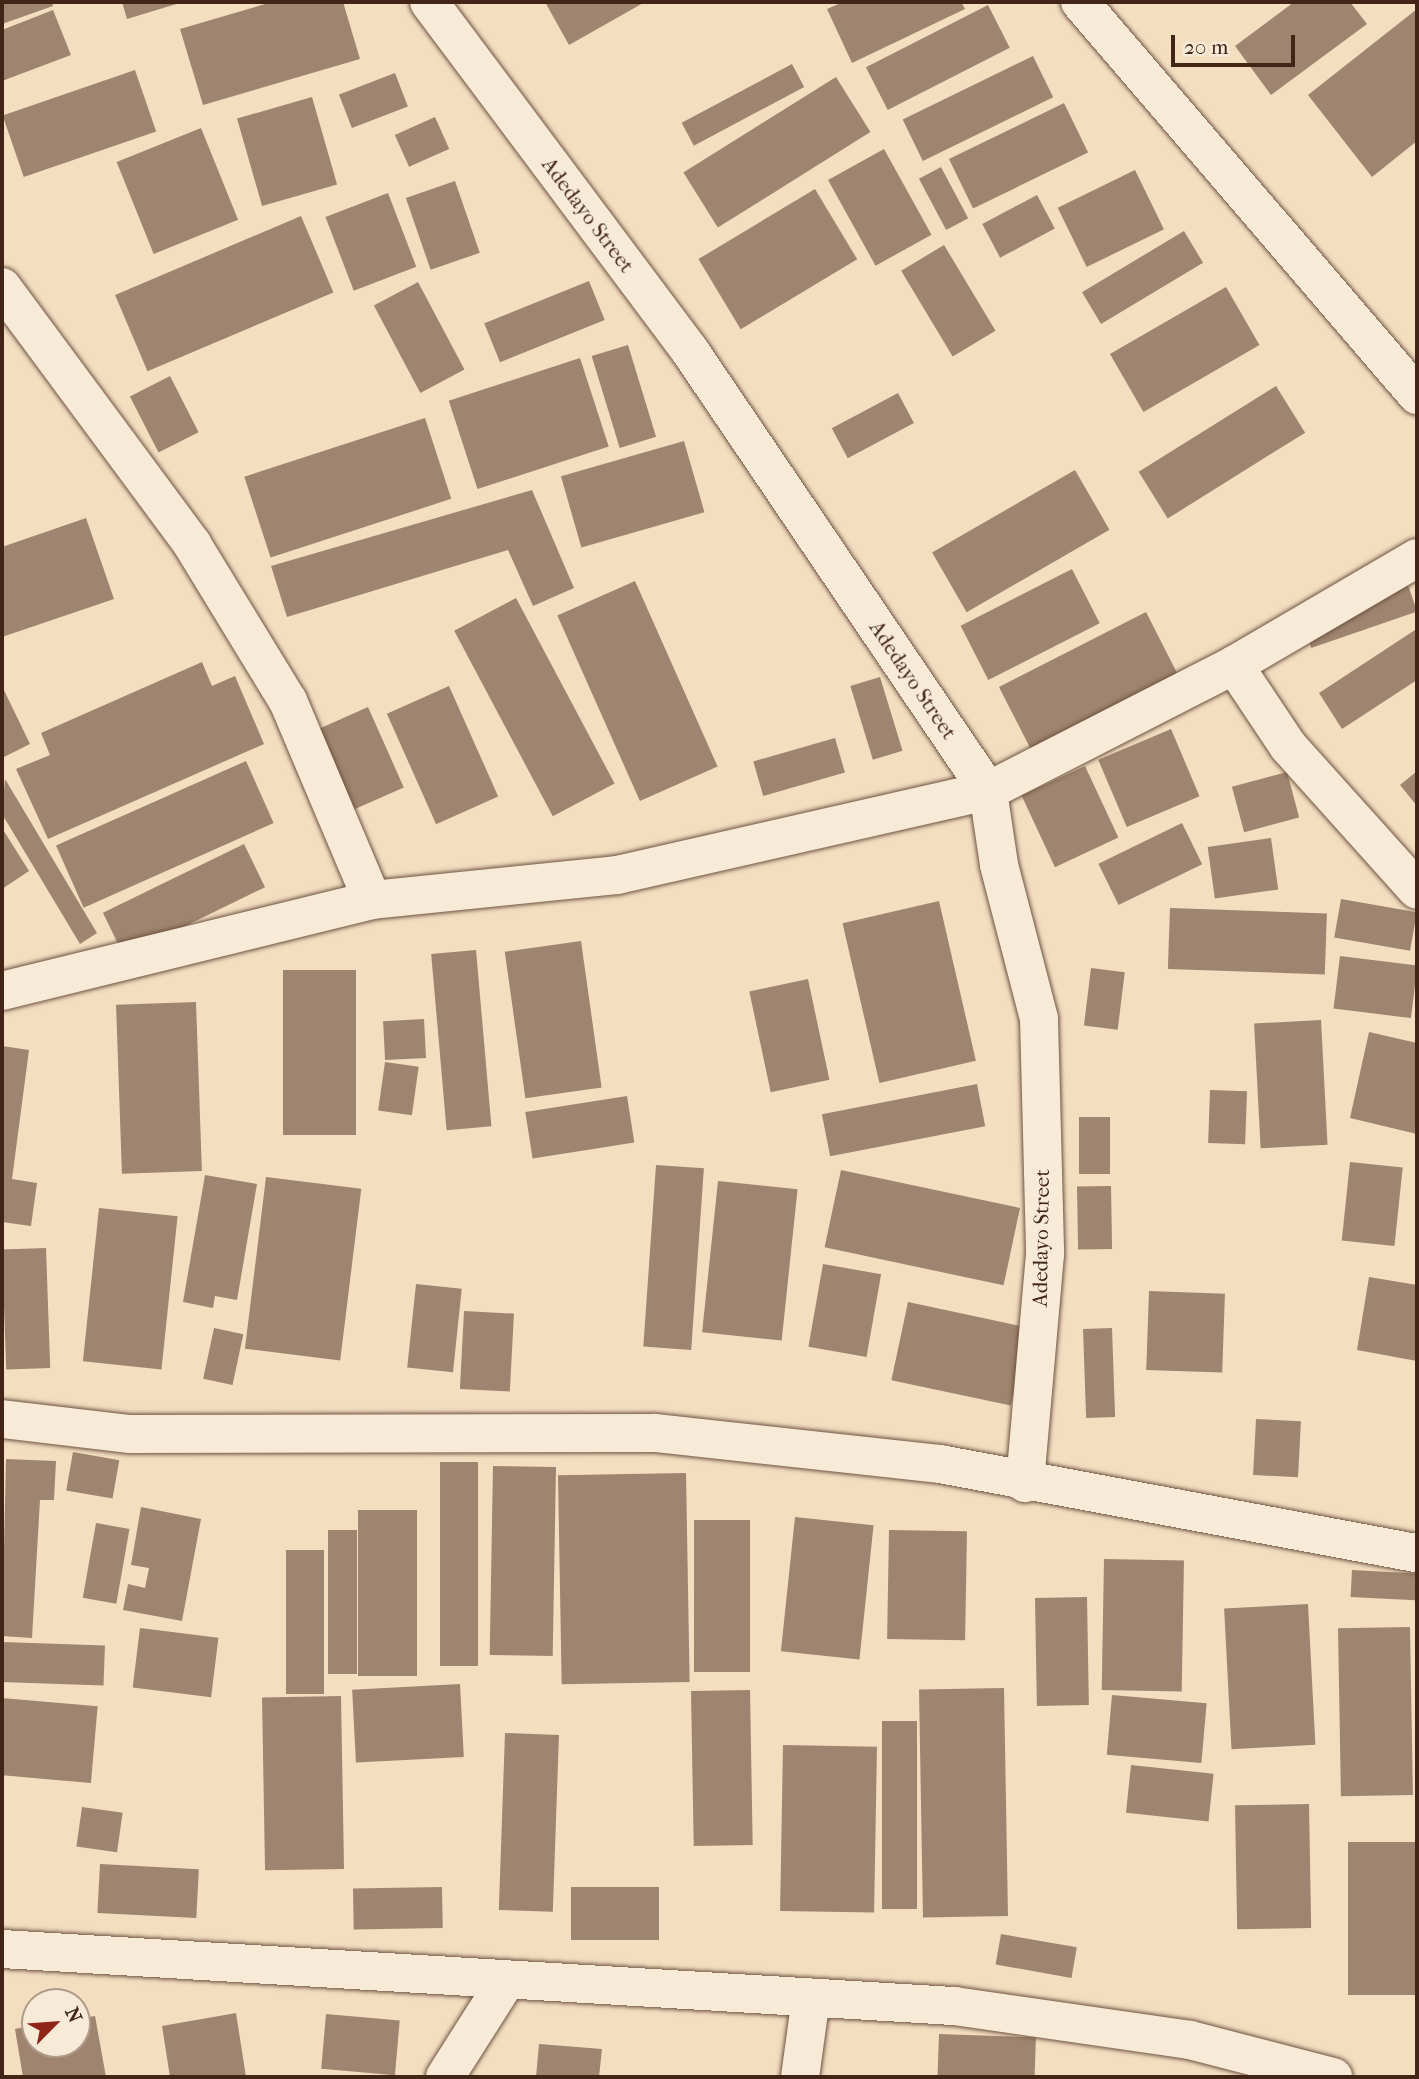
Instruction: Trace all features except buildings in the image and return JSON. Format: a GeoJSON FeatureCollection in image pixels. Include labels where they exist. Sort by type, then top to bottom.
{"type":"FeatureCollection","features":[{"type":"Feature","properties":{"kind":"street","name":"Adedayo Street"},"geometry":{"type":"LineString","coordinates":[[429,2],[690,351],[988,791],[999,865],[1039,1019],[1045,1254],[1025,1483]]}},
{"type":"Feature","properties":{"kind":"street"},"geometry":{"type":"LineString","coordinates":[[1080,2],[1417,396]]}},
{"type":"Feature","properties":{"kind":"street"},"geometry":{"type":"LineString","coordinates":[[2,287],[192,544],[288,701],[372,900]]}},
{"type":"Feature","properties":{"kind":"street"},"geometry":{"type":"LineString","coordinates":[[2,991],[372,900],[617,875],[988,791],[1234,665],[1417,558]]}},
{"type":"Feature","properties":{"kind":"street"},"geometry":{"type":"LineString","coordinates":[[1234,665],[1288,746],[1417,890]]}},
{"type":"Feature","properties":{"kind":"street"},"geometry":{"type":"LineString","coordinates":[[2,1419],[130,1434],[655,1433],[940,1464],[1025,1483],[1417,1553]]}},
{"type":"Feature","properties":{"kind":"street"},"geometry":{"type":"LineString","coordinates":[[2,1949],[954,2006],[1189,2040],[1333,2077]]}},
{"type":"Feature","properties":{"kind":"street"},"geometry":{"type":"LineString","coordinates":[[445,2077],[506,1981]]}},
{"type":"Feature","properties":{"kind":"street"},"geometry":{"type":"LineString","coordinates":[[800,2077],[811,1998]]}}]}
